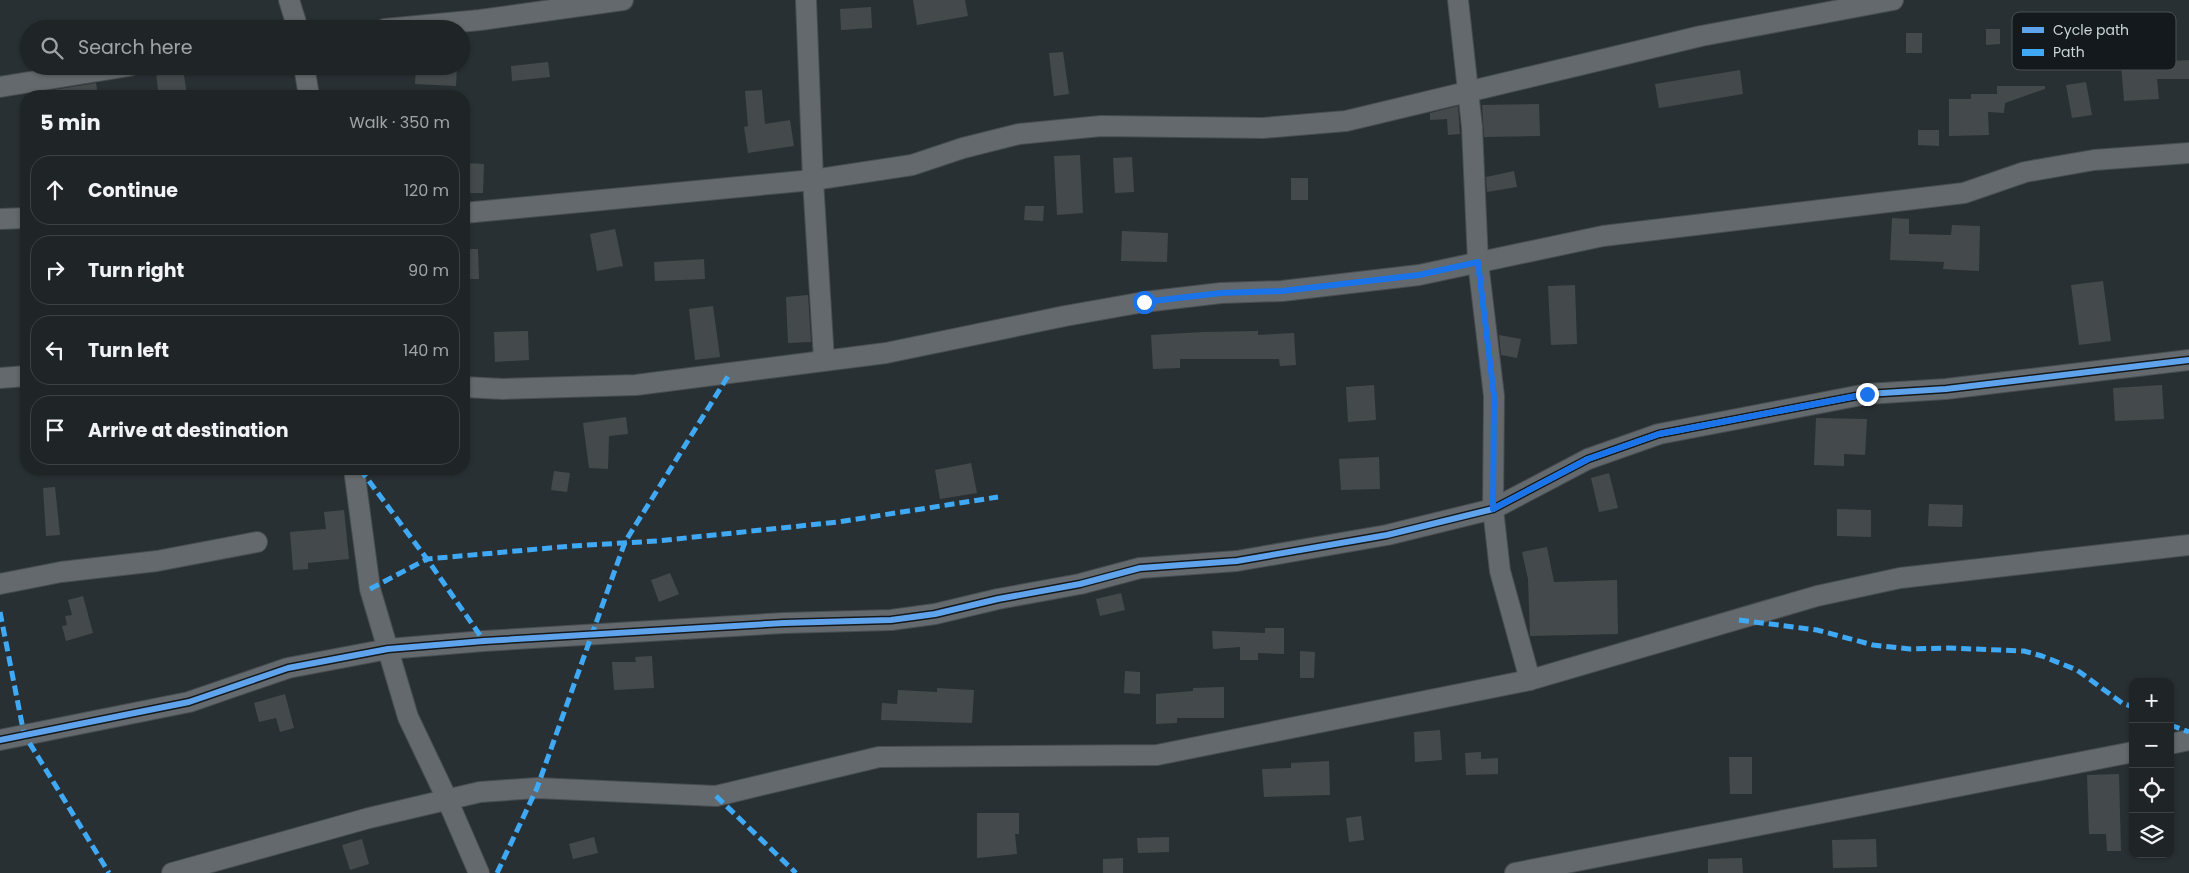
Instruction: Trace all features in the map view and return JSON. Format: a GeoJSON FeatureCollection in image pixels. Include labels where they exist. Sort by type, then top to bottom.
{"type":"FeatureCollection","features":[{"type":"Feature","properties":{"kind":"street"},"geometry":{"type":"LineString","coordinates":[[290,0],[296,20]]}},
{"type":"Feature","properties":{"kind":"street"},"geometry":{"type":"LineString","coordinates":[[470,21],[623,0]]}},
{"type":"Feature","properties":{"kind":"street"},"geometry":{"type":"LineString","coordinates":[[806,0],[808,94],[824,360]]}},
{"type":"Feature","properties":{"kind":"street"},"geometry":{"type":"LineString","coordinates":[[1458,0],[1468,90],[1478,262],[1494,396],[1493,509],[1500,571],[1530,680]]}},
{"type":"Feature","properties":{"kind":"street"},"geometry":{"type":"LineString","coordinates":[[470,212],[813,180],[912,165],[963,148],[1019,134],[1101,126],[1263,128],[1346,121],[1468,90],[1702,36],[1893,0]]}},
{"type":"Feature","properties":{"kind":"street"},"geometry":{"type":"LineString","coordinates":[[0,87],[74,75]]}},
{"type":"Feature","properties":{"kind":"street"},"geometry":{"type":"LineString","coordinates":[[306,75],[308,90]]}},
{"type":"Feature","properties":{"kind":"street"},"geometry":{"type":"LineString","coordinates":[[470,387],[503,389],[636,385],[886,353],[1065,316],[1144,302],[1221,293],[1282,291],[1400,277],[1603,236],[1964,193],[2024,172],[2094,160],[2189,153]]}},
{"type":"Feature","properties":{"kind":"street"},"geometry":{"type":"LineString","coordinates":[[0,219],[20,218]]}},
{"type":"Feature","properties":{"kind":"street"},"geometry":{"type":"LineString","coordinates":[[0,740],[188,702],[288,668],[388,649],[484,641],[784,623],[891,620],[935,614],[998,599],[1080,584],[1140,568],[1237,561],[1387,535],[1493,509],[1588,459],[1659,434],[1867,394],[1946,389],[2189,360]]}},
{"type":"Feature","properties":{"kind":"street"},"geometry":{"type":"LineString","coordinates":[[0,378],[20,376]]}},
{"type":"Feature","properties":{"kind":"street"},"geometry":{"type":"LineString","coordinates":[[355,475],[370,589],[408,717],[447,799],[479,873]]}},
{"type":"Feature","properties":{"kind":"street"},"geometry":{"type":"LineString","coordinates":[[0,584],[61,572],[157,561],[257,542]]}},
{"type":"Feature","properties":{"kind":"street"},"geometry":{"type":"LineString","coordinates":[[172,873],[369,818],[480,792],[537,788],[716,796],[879,757],[1157,755],[1530,680],[1817,596],[1900,578],[2189,545]]}},
{"type":"Feature","properties":{"kind":"street"},"geometry":{"type":"LineString","coordinates":[[2174,743],[2189,740]]}},
{"type":"Feature","properties":{"kind":"street"},"geometry":{"type":"LineString","coordinates":[[1515,873],[2129,753]]}},
{"type":"Feature","properties":{"kind":"building"},"geometry":{"type":"Polygon","coordinates":[[[913,0],[965,0],[968,16],[917,25],[913,0]]]}},
{"type":"Feature","properties":{"kind":"building"},"geometry":{"type":"Polygon","coordinates":[[[871,7],[872,28],[841,30],[840,9],[871,7]]]}},
{"type":"Feature","properties":{"kind":"building"},"geometry":{"type":"Polygon","coordinates":[[[1986,29],[2000,29],[2000,44],[1986,45],[1986,29]]]}},
{"type":"Feature","properties":{"kind":"building"},"geometry":{"type":"Polygon","coordinates":[[[1906,33],[1922,33],[1922,53],[1906,53],[1906,33]]]}},
{"type":"Feature","properties":{"kind":"building"},"geometry":{"type":"Polygon","coordinates":[[[1063,52],[1069,94],[1054,96],[1049,53],[1063,52]]]}},
{"type":"Feature","properties":{"kind":"building"},"geometry":{"type":"Polygon","coordinates":[[[2189,60],[2189,79],[2157,79],[2159,99],[2124,101],[2121,70],[2176,70],[2176,61],[2189,60]]]}},
{"type":"Feature","properties":{"kind":"building"},"geometry":{"type":"Polygon","coordinates":[[[548,62],[550,77],[512,81],[511,66],[548,62]]]}},
{"type":"Feature","properties":{"kind":"building"},"geometry":{"type":"Polygon","coordinates":[[[1740,70],[1743,94],[1659,108],[1655,84],[1740,70]]]}},
{"type":"Feature","properties":{"kind":"building"},"geometry":{"type":"Polygon","coordinates":[[[156,75],[184,75],[186,90],[158,90],[156,75]]]}},
{"type":"Feature","properties":{"kind":"building"},"geometry":{"type":"Polygon","coordinates":[[[416,75],[457,75],[456,86],[415,84],[416,75]]]}},
{"type":"Feature","properties":{"kind":"building"},"geometry":{"type":"Polygon","coordinates":[[[2086,82],[2092,115],[2072,118],[2066,85],[2086,82]]]}},
{"type":"Feature","properties":{"kind":"building"},"geometry":{"type":"Polygon","coordinates":[[[96,83],[97,90],[53,90],[96,83]]]}},
{"type":"Feature","properties":{"kind":"building"},"geometry":{"type":"Polygon","coordinates":[[[1997,86],[2045,86],[2045,89],[2005,103],[2004,113],[1988,112],[1989,135],[1949,136],[1949,99],[1971,99],[1971,94],[1997,94],[1997,86]]]}},
{"type":"Feature","properties":{"kind":"building"},"geometry":{"type":"Polygon","coordinates":[[[762,90],[765,124],[790,120],[794,146],[748,153],[744,127],[748,126],[745,91],[762,90]]]}},
{"type":"Feature","properties":{"kind":"building"},"geometry":{"type":"Polygon","coordinates":[[[1539,104],[1540,136],[1484,137],[1482,105],[1539,104]]]}},
{"type":"Feature","properties":{"kind":"building"},"geometry":{"type":"Polygon","coordinates":[[[1458,106],[1460,134],[1448,135],[1447,119],[1430,120],[1430,113],[1458,106]]]}},
{"type":"Feature","properties":{"kind":"building"},"geometry":{"type":"Polygon","coordinates":[[[1918,130],[1939,130],[1939,146],[1918,145],[1918,130]]]}},
{"type":"Feature","properties":{"kind":"building"},"geometry":{"type":"Polygon","coordinates":[[[1080,155],[1083,213],[1057,215],[1054,156],[1080,155]]]}},
{"type":"Feature","properties":{"kind":"building"},"geometry":{"type":"Polygon","coordinates":[[[1132,157],[1134,192],[1115,193],[1113,158],[1132,157]]]}},
{"type":"Feature","properties":{"kind":"building"},"geometry":{"type":"Polygon","coordinates":[[[470,163],[484,164],[483,193],[470,193],[470,163]]]}},
{"type":"Feature","properties":{"kind":"building"},"geometry":{"type":"Polygon","coordinates":[[[1514,171],[1517,187],[1487,192],[1486,177],[1514,171]]]}},
{"type":"Feature","properties":{"kind":"building"},"geometry":{"type":"Polygon","coordinates":[[[1291,178],[1308,178],[1308,200],[1291,200],[1291,178]]]}},
{"type":"Feature","properties":{"kind":"building"},"geometry":{"type":"Polygon","coordinates":[[[1025,206],[1044,206],[1043,221],[1024,220],[1025,206]]]}},
{"type":"Feature","properties":{"kind":"building"},"geometry":{"type":"Polygon","coordinates":[[[1892,218],[1909,219],[1909,234],[1951,235],[1952,225],[1980,226],[1979,271],[1943,269],[1944,262],[1890,260],[1892,218]]]}},
{"type":"Feature","properties":{"kind":"building"},"geometry":{"type":"Polygon","coordinates":[[[615,229],[623,266],[597,271],[590,234],[615,229]]]}},
{"type":"Feature","properties":{"kind":"building"},"geometry":{"type":"Polygon","coordinates":[[[1122,231],[1168,233],[1167,262],[1121,261],[1122,231]]]}},
{"type":"Feature","properties":{"kind":"building"},"geometry":{"type":"Polygon","coordinates":[[[470,249],[478,249],[479,279],[470,279],[470,249]]]}},
{"type":"Feature","properties":{"kind":"building"},"geometry":{"type":"Polygon","coordinates":[[[704,259],[705,279],[655,281],[654,262],[704,259]]]}},
{"type":"Feature","properties":{"kind":"building"},"geometry":{"type":"Polygon","coordinates":[[[2103,281],[2111,341],[2079,345],[2071,285],[2103,281]]]}},
{"type":"Feature","properties":{"kind":"building"},"geometry":{"type":"Polygon","coordinates":[[[1575,285],[1577,344],[1551,345],[1548,286],[1575,285]]]}},
{"type":"Feature","properties":{"kind":"building"},"geometry":{"type":"Polygon","coordinates":[[[808,295],[811,342],[788,343],[786,297],[808,295]]]}},
{"type":"Feature","properties":{"kind":"building"},"geometry":{"type":"Polygon","coordinates":[[[713,306],[720,357],[695,360],[689,309],[713,306]]]}},
{"type":"Feature","properties":{"kind":"building"},"geometry":{"type":"Polygon","coordinates":[[[528,331],[529,360],[495,362],[494,332],[528,331]]]}},
{"type":"Feature","properties":{"kind":"building"},"geometry":{"type":"Polygon","coordinates":[[[1258,331],[1258,335],[1294,333],[1296,365],[1280,366],[1279,359],[1180,359],[1180,368],[1153,369],[1151,335],[1258,331]]]}},
{"type":"Feature","properties":{"kind":"building"},"geometry":{"type":"Polygon","coordinates":[[[1499,335],[1521,339],[1517,358],[1501,355],[1499,335]]]}},
{"type":"Feature","properties":{"kind":"building"},"geometry":{"type":"Polygon","coordinates":[[[1374,385],[1376,420],[1348,422],[1346,387],[1374,385]]]}},
{"type":"Feature","properties":{"kind":"building"},"geometry":{"type":"Polygon","coordinates":[[[2162,385],[2164,419],[2115,421],[2113,388],[2162,385]]]}},
{"type":"Feature","properties":{"kind":"building"},"geometry":{"type":"Polygon","coordinates":[[[626,417],[628,434],[609,436],[608,469],[589,468],[583,423],[626,417]]]}},
{"type":"Feature","properties":{"kind":"building"},"geometry":{"type":"Polygon","coordinates":[[[1816,418],[1867,419],[1865,455],[1844,454],[1844,466],[1814,465],[1816,418]]]}},
{"type":"Feature","properties":{"kind":"building"},"geometry":{"type":"Polygon","coordinates":[[[1379,457],[1380,489],[1341,490],[1339,459],[1379,457]]]}},
{"type":"Feature","properties":{"kind":"building"},"geometry":{"type":"Polygon","coordinates":[[[971,463],[977,493],[940,499],[935,470],[971,463]]]}},
{"type":"Feature","properties":{"kind":"building"},"geometry":{"type":"Polygon","coordinates":[[[554,471],[570,473],[567,492],[551,490],[554,471]]]}},
{"type":"Feature","properties":{"kind":"building"},"geometry":{"type":"Polygon","coordinates":[[[1609,473],[1618,508],[1599,512],[1591,478],[1609,473]]]}},
{"type":"Feature","properties":{"kind":"building"},"geometry":{"type":"Polygon","coordinates":[[[55,487],[60,535],[46,536],[43,488],[55,487]]]}},
{"type":"Feature","properties":{"kind":"building"},"geometry":{"type":"Polygon","coordinates":[[[1929,504],[1963,505],[1962,527],[1928,526],[1929,504]]]}},
{"type":"Feature","properties":{"kind":"building"},"geometry":{"type":"Polygon","coordinates":[[[1837,509],[1871,510],[1871,537],[1837,536],[1837,509]]]}},
{"type":"Feature","properties":{"kind":"building"},"geometry":{"type":"Polygon","coordinates":[[[344,510],[349,559],[308,563],[308,569],[293,570],[290,532],[326,529],[324,512],[344,510]]]}},
{"type":"Feature","properties":{"kind":"building"},"geometry":{"type":"Polygon","coordinates":[[[1547,547],[1554,582],[1617,580],[1618,634],[1530,636],[1528,579],[1522,552],[1547,547]]]}},
{"type":"Feature","properties":{"kind":"building"},"geometry":{"type":"Polygon","coordinates":[[[670,573],[679,594],[659,602],[651,580],[670,573]]]}},
{"type":"Feature","properties":{"kind":"building"},"geometry":{"type":"Polygon","coordinates":[[[1121,593],[1125,610],[1100,616],[1096,599],[1121,593]]]}},
{"type":"Feature","properties":{"kind":"building"},"geometry":{"type":"Polygon","coordinates":[[[83,596],[93,633],[66,641],[62,626],[67,625],[65,616],[72,615],[68,600],[83,596]]]}},
{"type":"Feature","properties":{"kind":"building"},"geometry":{"type":"Polygon","coordinates":[[[1265,628],[1284,628],[1284,654],[1258,653],[1258,660],[1240,660],[1240,647],[1213,649],[1212,631],[1265,633],[1265,628]]]}},
{"type":"Feature","properties":{"kind":"building"},"geometry":{"type":"Polygon","coordinates":[[[1300,651],[1315,652],[1314,678],[1300,678],[1300,651]]]}},
{"type":"Feature","properties":{"kind":"building"},"geometry":{"type":"Polygon","coordinates":[[[652,656],[654,688],[614,690],[612,662],[636,662],[635,657],[652,656]]]}},
{"type":"Feature","properties":{"kind":"building"},"geometry":{"type":"Polygon","coordinates":[[[1125,671],[1140,672],[1140,694],[1124,693],[1125,671]]]}},
{"type":"Feature","properties":{"kind":"building"},"geometry":{"type":"Polygon","coordinates":[[[1224,687],[1224,718],[1177,718],[1177,723],[1156,724],[1156,694],[1193,691],[1193,688],[1224,687]]]}},
{"type":"Feature","properties":{"kind":"building"},"geometry":{"type":"Polygon","coordinates":[[[937,688],[974,690],[972,723],[881,720],[882,703],[897,704],[898,690],[937,692],[937,688]]]}},
{"type":"Feature","properties":{"kind":"building"},"geometry":{"type":"Polygon","coordinates":[[[285,694],[294,728],[280,732],[276,718],[259,722],[254,703],[285,694]]]}},
{"type":"Feature","properties":{"kind":"building"},"geometry":{"type":"Polygon","coordinates":[[[1440,730],[1442,760],[1415,762],[1414,732],[1440,730]]]}},
{"type":"Feature","properties":{"kind":"building"},"geometry":{"type":"Polygon","coordinates":[[[1481,752],[1481,759],[1498,758],[1498,774],[1466,775],[1465,753],[1481,752]]]}},
{"type":"Feature","properties":{"kind":"building"},"geometry":{"type":"Polygon","coordinates":[[[1729,757],[1752,757],[1752,794],[1730,794],[1729,757]]]}},
{"type":"Feature","properties":{"kind":"building"},"geometry":{"type":"Polygon","coordinates":[[[1329,761],[1330,795],[1264,797],[1262,769],[1291,768],[1291,763],[1329,761]]]}},
{"type":"Feature","properties":{"kind":"building"},"geometry":{"type":"Polygon","coordinates":[[[2119,774],[2121,851],[2107,851],[2106,834],[2089,834],[2087,775],[2119,774]]]}},
{"type":"Feature","properties":{"kind":"building"},"geometry":{"type":"Polygon","coordinates":[[[977,813],[1019,813],[1019,834],[1015,834],[1017,854],[977,858],[977,813]]]}},
{"type":"Feature","properties":{"kind":"building"},"geometry":{"type":"Polygon","coordinates":[[[1361,816],[1364,840],[1349,842],[1346,818],[1361,816]]]}},
{"type":"Feature","properties":{"kind":"building"},"geometry":{"type":"Polygon","coordinates":[[[594,837],[598,853],[573,859],[569,844],[594,837]]]}},
{"type":"Feature","properties":{"kind":"building"},"geometry":{"type":"Polygon","coordinates":[[[1169,837],[1169,852],[1138,853],[1137,838],[1169,837]]]}},
{"type":"Feature","properties":{"kind":"building"},"geometry":{"type":"Polygon","coordinates":[[[362,839],[369,864],[350,870],[342,845],[362,839]]]}},
{"type":"Feature","properties":{"kind":"building"},"geometry":{"type":"Polygon","coordinates":[[[1876,839],[1877,867],[1833,868],[1832,840],[1876,839]]]}},
{"type":"Feature","properties":{"kind":"building"},"geometry":{"type":"Polygon","coordinates":[[[1123,858],[1123,873],[1103,873],[1103,859],[1123,858]]]}},
{"type":"Feature","properties":{"kind":"building"},"geometry":{"type":"Polygon","coordinates":[[[1742,858],[1743,873],[1708,873],[1708,859],[1742,858]]]}},
{"type":"Feature","properties":{"kind":"marked path"},"geometry":{"type":"LineString","coordinates":[[497,873],[537,788],[625,542],[730,373]]}},
{"type":"Feature","properties":{"kind":"marked path"},"geometry":{"type":"LineString","coordinates":[[364,475],[427,559],[484,641]]}},
{"type":"Feature","properties":{"kind":"marked path"},"geometry":{"type":"LineString","coordinates":[[370,589],[427,559],[572,546],[657,541],[838,522],[998,497]]}},
{"type":"Feature","properties":{"kind":"marked path"},"geometry":{"type":"LineString","coordinates":[[0,612],[24,734],[109,873]]}},
{"type":"Feature","properties":{"kind":"marked path"},"geometry":{"type":"LineString","coordinates":[[1739,620],[1817,630],[1873,645],[1910,649],[1948,648],[2024,651],[2077,670],[2122,703],[2129,706]]}},
{"type":"Feature","properties":{"kind":"marked path"},"geometry":{"type":"LineString","coordinates":[[2174,726],[2189,732]]}},
{"type":"Feature","properties":{"kind":"marked path"},"geometry":{"type":"LineString","coordinates":[[716,796],[796,873]]}},
{"type":"Feature","properties":{"kind":"cycle path"},"geometry":{"type":"LineString","coordinates":[[0,740],[189,702],[288,668],[388,649],[484,641],[784,623],[891,620],[935,614],[998,599],[1080,584],[1140,568],[1237,561],[1387,535],[1493,509],[1588,459],[1659,434],[1867,394],[1946,389],[2189,360]]}},
{"type":"Feature","properties":{"kind":"route"},"geometry":{"type":"LineString","coordinates":[[1144,302],[1221,293],[1282,291],[1419,275],[1478,262],[1494,396],[1493,509],[1588,459],[1659,434],[1867,394]]}}]}
